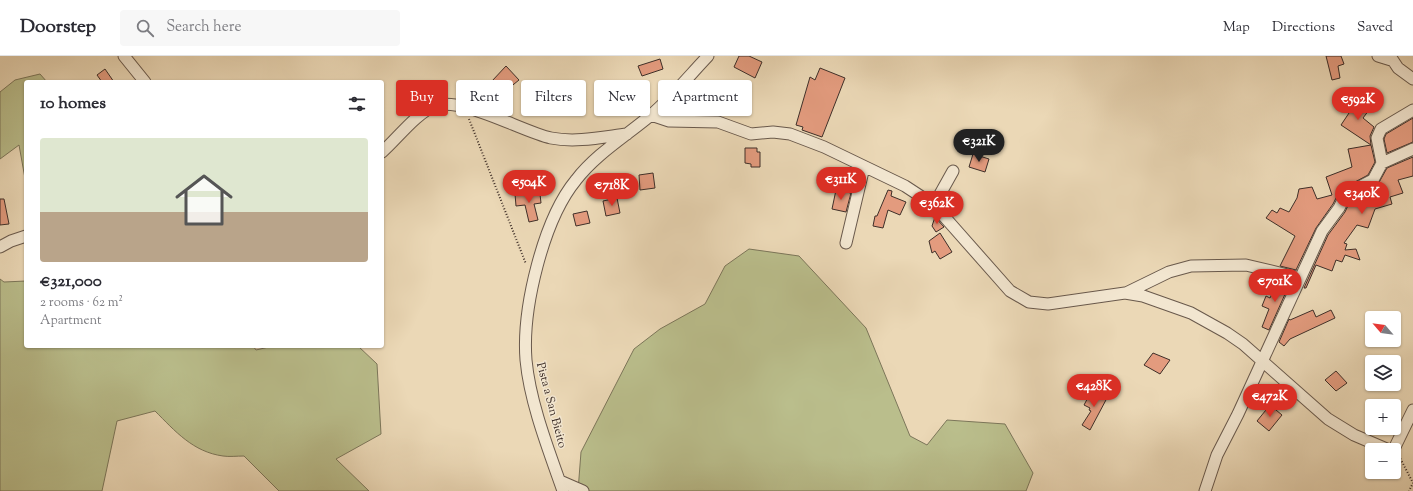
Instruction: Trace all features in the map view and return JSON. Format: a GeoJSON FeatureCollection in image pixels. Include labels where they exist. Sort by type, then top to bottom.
{"type":"FeatureCollection","features":[{"type":"Feature","properties":{"kind":"street"},"geometry":{"type":"LineString","coordinates":[[124,56],[143,80]]}},
{"type":"Feature","properties":{"kind":"street","name":"Pista a San Bieito"},"geometry":{"type":"LineString","coordinates":[[561,486],[536,408],[526,361],[526,335],[533,285],[543,245],[554,217],[567,192],[587,168],[651,115],[708,56]]}},
{"type":"Feature","properties":{"kind":"street"},"geometry":{"type":"LineString","coordinates":[[1378,56],[1391,58],[1398,68],[1413,79]]}},
{"type":"Feature","properties":{"kind":"street"},"geometry":{"type":"LineString","coordinates":[[384,150],[428,110],[441,105],[456,106]]}},
{"type":"Feature","properties":{"kind":"street"},"geometry":{"type":"LineString","coordinates":[[1205,491],[1217,455],[1322,231],[1339,208],[1346,194],[1372,182],[1382,162],[1377,138],[1381,129],[1413,110]]}},
{"type":"Feature","properties":{"kind":"street"},"geometry":{"type":"LineString","coordinates":[[651,115],[674,122],[702,120],[718,122],[751,134],[773,132],[790,134],[824,147],[905,186],[934,205],[1010,291],[1029,302],[1048,304],[1125,293],[1173,271],[1191,266],[1246,265],[1300,278]]}},
{"type":"Feature","properties":{"kind":"street"},"geometry":{"type":"LineString","coordinates":[[489,116],[553,138],[578,140],[628,134]]}},
{"type":"Feature","properties":{"kind":"street"},"geometry":{"type":"LineString","coordinates":[[1382,162],[1413,149]]}},
{"type":"Feature","properties":{"kind":"street"},"geometry":{"type":"LineString","coordinates":[[846,243],[864,167]]}},
{"type":"Feature","properties":{"kind":"street"},"geometry":{"type":"LineString","coordinates":[[934,205],[953,171]]}},
{"type":"Feature","properties":{"kind":"street"},"geometry":{"type":"LineString","coordinates":[[0,247],[24,237]]}},
{"type":"Feature","properties":{"kind":"street"},"geometry":{"type":"LineString","coordinates":[[1125,293],[1143,296],[1177,307],[1203,319],[1227,333],[1262,360],[1328,419],[1354,435],[1374,443]]}},
{"type":"Feature","properties":{"kind":"street"},"geometry":{"type":"LineString","coordinates":[[1395,443],[1413,410]]}},
{"type":"Feature","properties":{"kind":"street"},"geometry":{"type":"LineString","coordinates":[[561,486],[582,491]]}},
{"type":"Feature","properties":{"kind":"path"},"geometry":{"type":"LineString","coordinates":[[467,116],[527,265]]}},
{"type":"Feature","properties":{"kind":"path"},"geometry":{"type":"LineString","coordinates":[[1401,459],[1413,483],[1409,491]]}},
{"type":"Feature","properties":{"kind":"green space"},"geometry":{"type":"Polygon","coordinates":[[[40,74],[45,80],[24,80],[24,173],[19,145],[0,159],[0,92],[15,80],[40,74]]]}},
{"type":"Feature","properties":{"kind":"green space"},"geometry":{"type":"Polygon","coordinates":[[[749,249],[799,256],[866,328],[910,436],[927,445],[947,420],[1005,424],[1033,473],[1026,491],[578,491],[581,452],[634,349],[660,329],[705,304],[725,266],[749,249]]]}},
{"type":"Feature","properties":{"kind":"green space"},"geometry":{"type":"Polygon","coordinates":[[[0,279],[4,282],[24,281],[24,348],[254,348],[256,350],[264,348],[360,348],[377,364],[381,434],[336,459],[369,491],[279,491],[244,456],[223,456],[212,454],[203,450],[185,440],[155,411],[117,421],[102,491],[0,491],[0,279]]]}},
{"type":"Feature","properties":{"kind":"building"},"geometry":{"type":"Polygon","coordinates":[[[739,56],[749,56],[762,62],[755,78],[734,67],[739,56]]]}},
{"type":"Feature","properties":{"kind":"building"},"geometry":{"type":"Polygon","coordinates":[[[1326,56],[1341,56],[1344,64],[1338,66],[1340,78],[1332,80],[1326,56]]]}},
{"type":"Feature","properties":{"kind":"building"},"geometry":{"type":"Polygon","coordinates":[[[660,59],[663,69],[642,76],[638,66],[660,59]]]}},
{"type":"Feature","properties":{"kind":"building"},"geometry":{"type":"Polygon","coordinates":[[[506,66],[519,80],[513,85],[513,80],[493,80],[506,66]]]}},
{"type":"Feature","properties":{"kind":"building"},"geometry":{"type":"Polygon","coordinates":[[[820,68],[845,78],[822,137],[802,130],[803,127],[796,125],[810,77],[815,80],[820,68]]]}},
{"type":"Feature","properties":{"kind":"building"},"geometry":{"type":"Polygon","coordinates":[[[105,69],[113,80],[101,80],[97,75],[105,69]]]}},
{"type":"Feature","properties":{"kind":"building"},"geometry":{"type":"Polygon","coordinates":[[[1353,98],[1369,110],[1363,118],[1374,127],[1370,136],[1371,145],[1341,125],[1349,113],[1345,109],[1353,98]]]}},
{"type":"Feature","properties":{"kind":"building"},"geometry":{"type":"Polygon","coordinates":[[[1413,118],[1413,142],[1387,153],[1384,139],[1386,134],[1413,118]]]}},
{"type":"Feature","properties":{"kind":"building"},"geometry":{"type":"Polygon","coordinates":[[[1371,145],[1375,162],[1368,175],[1340,190],[1333,204],[1316,228],[1296,270],[1280,266],[1295,236],[1266,218],[1272,210],[1277,213],[1280,208],[1289,212],[1297,198],[1299,189],[1312,187],[1317,199],[1332,195],[1326,177],[1352,167],[1348,149],[1371,145]]]}},
{"type":"Feature","properties":{"kind":"building"},"geometry":{"type":"Polygon","coordinates":[[[745,148],[757,148],[757,152],[760,152],[760,167],[751,167],[751,164],[745,163],[745,148]]]}},
{"type":"Feature","properties":{"kind":"building"},"geometry":{"type":"Polygon","coordinates":[[[973,154],[989,159],[985,172],[969,167],[973,154]]]}},
{"type":"Feature","properties":{"kind":"building"},"geometry":{"type":"Polygon","coordinates":[[[1413,157],[1413,176],[1398,180],[1403,193],[1390,197],[1392,204],[1375,209],[1368,228],[1357,225],[1344,243],[1347,244],[1345,250],[1356,249],[1360,260],[1345,255],[1342,262],[1336,260],[1332,271],[1316,265],[1306,288],[1304,288],[1328,235],[1345,212],[1351,199],[1377,186],[1387,168],[1413,157]]]}},
{"type":"Feature","properties":{"kind":"building"},"geometry":{"type":"Polygon","coordinates":[[[653,173],[655,188],[640,190],[639,175],[653,173]]]}},
{"type":"Feature","properties":{"kind":"building"},"geometry":{"type":"Polygon","coordinates":[[[836,190],[851,193],[846,212],[832,209],[836,190]]]}},
{"type":"Feature","properties":{"kind":"building"},"geometry":{"type":"Polygon","coordinates":[[[888,190],[892,191],[891,196],[906,202],[900,215],[888,210],[883,228],[873,226],[875,216],[877,216],[888,190]]]}},
{"type":"Feature","properties":{"kind":"building"},"geometry":{"type":"Polygon","coordinates":[[[535,192],[535,194],[540,194],[541,203],[534,204],[538,220],[529,222],[525,205],[516,206],[515,194],[535,192]]]}},
{"type":"Feature","properties":{"kind":"building"},"geometry":{"type":"Polygon","coordinates":[[[617,198],[620,213],[606,216],[603,201],[617,198]]]}},
{"type":"Feature","properties":{"kind":"building"},"geometry":{"type":"Polygon","coordinates":[[[0,199],[4,199],[9,224],[0,225],[0,199]]]}},
{"type":"Feature","properties":{"kind":"building"},"geometry":{"type":"Polygon","coordinates":[[[587,211],[590,223],[576,226],[573,214],[587,211]]]}},
{"type":"Feature","properties":{"kind":"building"},"geometry":{"type":"Polygon","coordinates":[[[935,217],[944,227],[936,232],[932,226],[935,217]]]}},
{"type":"Feature","properties":{"kind":"building"},"geometry":{"type":"Polygon","coordinates":[[[940,233],[952,252],[940,259],[935,251],[932,253],[929,241],[940,233]]]}},
{"type":"Feature","properties":{"kind":"building"},"geometry":{"type":"Polygon","coordinates":[[[1279,280],[1290,283],[1269,330],[1262,327],[1269,309],[1262,306],[1266,296],[1270,298],[1279,280]]]}},
{"type":"Feature","properties":{"kind":"building"},"geometry":{"type":"Polygon","coordinates":[[[1313,310],[1316,317],[1331,310],[1335,318],[1290,339],[1284,346],[1279,342],[1289,319],[1290,320],[1313,310]]]}},
{"type":"Feature","properties":{"kind":"building"},"geometry":{"type":"Polygon","coordinates":[[[1153,353],[1170,360],[1160,374],[1144,365],[1153,353]]]}},
{"type":"Feature","properties":{"kind":"building"},"geometry":{"type":"Polygon","coordinates":[[[1336,371],[1347,383],[1336,391],[1325,380],[1336,371]]]}},
{"type":"Feature","properties":{"kind":"building"},"geometry":{"type":"Polygon","coordinates":[[[1092,390],[1107,398],[1090,430],[1082,425],[1091,411],[1089,410],[1090,408],[1084,405],[1092,390]]]}},
{"type":"Feature","properties":{"kind":"building"},"geometry":{"type":"Polygon","coordinates":[[[1270,405],[1282,415],[1269,431],[1257,421],[1270,405]]]}}]}
